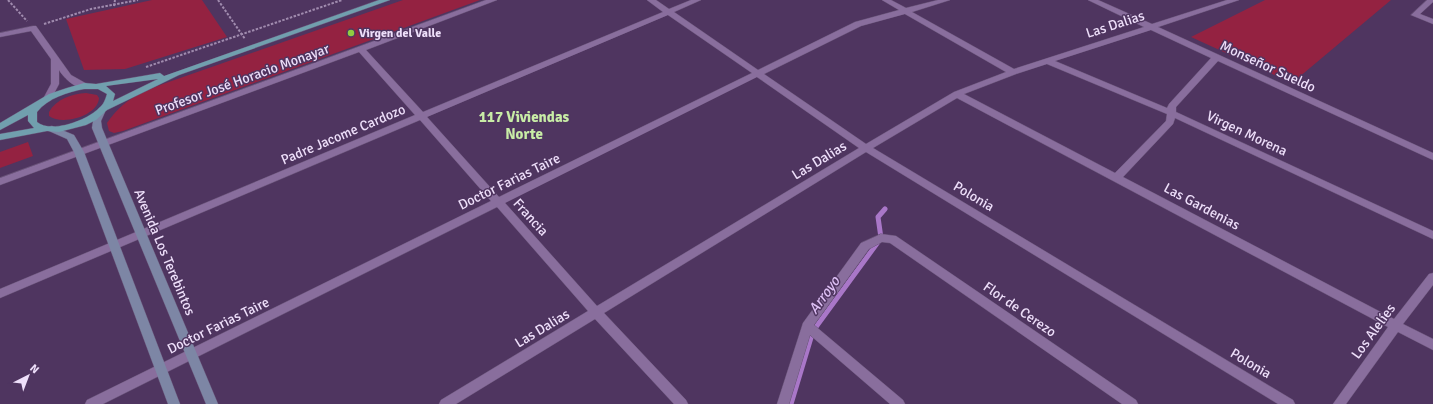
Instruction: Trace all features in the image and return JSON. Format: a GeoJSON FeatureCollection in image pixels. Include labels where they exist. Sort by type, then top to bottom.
{"type":"FeatureCollection","features":[{"type":"Feature","properties":{"kind":"main road"},"geometry":{"type":"LineString","coordinates":[[0,137],[78,124],[176,73],[386,0]]}},
{"type":"Feature","properties":{"kind":"main road"},"geometry":{"type":"LineString","coordinates":[[0,127],[65,91],[87,86],[176,73]]}},
{"type":"Feature","properties":{"kind":"main road"},"geometry":{"type":"LineString","coordinates":[[87,86],[108,90],[111,94],[111,101],[104,110]]}},
{"type":"Feature","properties":{"kind":"main road"},"geometry":{"type":"LineString","coordinates":[[44,102],[34,111],[32,118],[33,123],[38,127],[50,129],[71,137],[79,152],[174,404]]}},
{"type":"Feature","properties":{"kind":"main road","name":"Avenida Los Terebintos"},"geometry":{"type":"LineString","coordinates":[[104,110],[97,120],[97,128],[212,404]]}},
{"type":"Feature","properties":{"kind":"street","name":"Profesor José Horacio Monayar"},"geometry":{"type":"LineString","coordinates":[[0,182],[493,0]]}},
{"type":"Feature","properties":{"kind":"street","name":"Polonia"},"geometry":{"type":"LineString","coordinates":[[651,0],[866,148],[1289,404]]}},
{"type":"Feature","properties":{"kind":"street","name":"Padre Jacome Cardozo"},"geometry":{"type":"LineString","coordinates":[[0,294],[697,0]]}},
{"type":"Feature","properties":{"kind":"street"},"geometry":{"type":"LineString","coordinates":[[886,0],[1013,72]]}},
{"type":"Feature","properties":{"kind":"street","name":"Doctor Farias Taire"},"geometry":{"type":"LineString","coordinates":[[91,404],[858,24],[946,0]]}},
{"type":"Feature","properties":{"kind":"street","name":"Monseñor Sueldo"},"geometry":{"type":"LineString","coordinates":[[1092,0],[1433,157]]}},
{"type":"Feature","properties":{"kind":"street","name":"Las Dalias"},"geometry":{"type":"LineString","coordinates":[[448,403],[956,94],[1013,72],[1235,0]]}},
{"type":"Feature","properties":{"kind":"street"},"geometry":{"type":"LineString","coordinates":[[1431,0],[1415,15],[1433,22]]}},
{"type":"Feature","properties":{"kind":"street"},"geometry":{"type":"LineString","coordinates":[[0,35],[33,28],[68,77],[87,86]]}},
{"type":"Feature","properties":{"kind":"street","name":"Francia"},"geometry":{"type":"LineString","coordinates":[[360,49],[596,312],[682,404]]}},
{"type":"Feature","properties":{"kind":"street"},"geometry":{"type":"LineString","coordinates":[[44,102],[55,84],[54,58]]}},
{"type":"Feature","properties":{"kind":"street"},"geometry":{"type":"LineString","coordinates":[[1117,178],[1170,122],[1172,106],[1216,58]]}},
{"type":"Feature","properties":{"kind":"street","name":"Virgen Morena"},"geometry":{"type":"LineString","coordinates":[[1047,61],[1171,113],[1433,235]]}},
{"type":"Feature","properties":{"kind":"street","name":"Las Gardenias"},"geometry":{"type":"LineString","coordinates":[[956,94],[1433,345]]}},
{"type":"Feature","properties":{"kind":"street","name":"Flor de Cerezo"},"geometry":{"type":"LineString","coordinates":[[807,326],[865,246],[881,238],[892,239],[1132,404]]}},
{"type":"Feature","properties":{"kind":"street","name":"Los Alelíes"},"geometry":{"type":"LineString","coordinates":[[1339,404],[1433,277]]}},
{"type":"Feature","properties":{"kind":"street"},"geometry":{"type":"LineString","coordinates":[[783,404],[807,326],[899,404]]}},
{"type":"Feature","properties":{"kind":"path"},"geometry":{"type":"LineString","coordinates":[[8,0],[33,28],[91,9],[114,6],[138,0]]}},
{"type":"Feature","properties":{"kind":"path"},"geometry":{"type":"LineString","coordinates":[[114,6],[115,0]]}},
{"type":"Feature","properties":{"kind":"path"},"geometry":{"type":"LineString","coordinates":[[218,0],[250,47]]}},
{"type":"Feature","properties":{"kind":"path"},"geometry":{"type":"LineString","coordinates":[[145,67],[342,0]]}},
{"type":"Feature","properties":{"kind":"shaded area"},"geometry":{"type":"Polygon","coordinates":[[[152,0],[202,0],[227,37],[125,69],[84,70],[66,19],[152,0]]]}},
{"type":"Feature","properties":{"kind":"shaded area"},"geometry":{"type":"Polygon","coordinates":[[[403,0],[480,0],[123,131],[114,133],[109,131],[107,123],[115,113],[128,101],[143,91],[403,0]]]}},
{"type":"Feature","properties":{"kind":"shaded area"},"geometry":{"type":"Polygon","coordinates":[[[1265,0],[1391,0],[1292,83],[1191,37],[1265,0]]]}},
{"type":"Feature","properties":{"kind":"shaded area"},"geometry":{"type":"Polygon","coordinates":[[[86,93],[97,95],[99,98],[93,110],[78,118],[62,120],[49,116],[49,112],[52,107],[60,101],[70,96],[86,93]]]}},
{"type":"Feature","properties":{"kind":"shaded area"},"geometry":{"type":"Polygon","coordinates":[[[28,142],[33,156],[0,168],[0,152],[28,142]]]}},
{"type":"Feature","properties":{"kind":"waterway","name":"Arroyo"},"geometry":{"type":"LineString","coordinates":[[791,404],[813,331],[881,238],[878,217],[885,209]]}},
{"type":"Feature","properties":{"kind":"place","name":"Virgen del Valle"},"geometry":{"type":"Point","coordinates":[351,33]}},
{"type":"Feature","properties":{"kind":"district","name":"117 Viviendas Norte"},"geometry":{"type":"Point","coordinates":[524,126]}}]}
